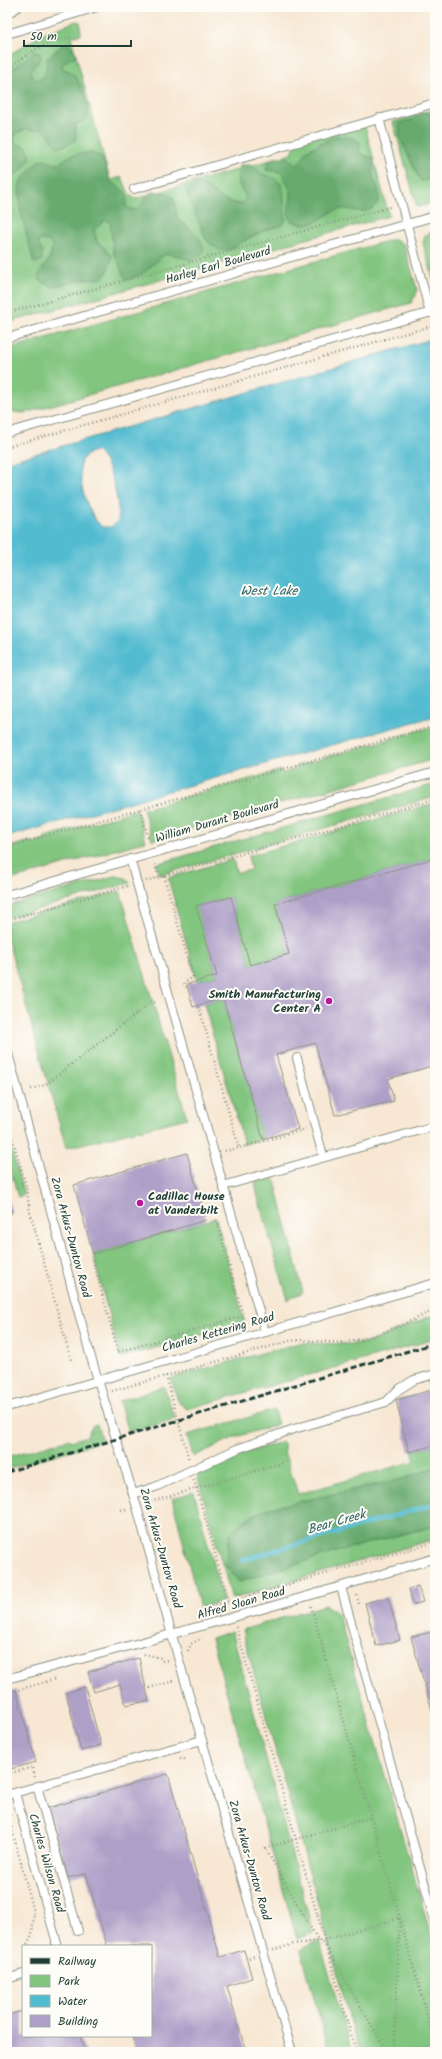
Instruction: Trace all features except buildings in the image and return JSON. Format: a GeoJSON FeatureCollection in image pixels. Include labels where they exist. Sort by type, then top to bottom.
{"type":"FeatureCollection","features":[{"type":"Feature","properties":{"kind":"lane"},"geometry":{"type":"LineString","coordinates":[[7,14],[18,7]]}},
{"type":"Feature","properties":{"kind":"lane"},"geometry":{"type":"LineString","coordinates":[[7,34],[85,9],[97,7]]}},
{"type":"Feature","properties":{"kind":"lane"},"geometry":{"type":"LineString","coordinates":[[134,189],[435,103]]}},
{"type":"Feature","properties":{"kind":"lane"},"geometry":{"type":"LineString","coordinates":[[7,433],[433,312],[406,224],[379,118]]}},
{"type":"Feature","properties":{"kind":"lane","name":"Harley Earl Boulevard"},"geometry":{"type":"LineString","coordinates":[[7,338],[435,216]]}},
{"type":"Feature","properties":{"kind":"lane","name":"William Durant Boulevard"},"geometry":{"type":"LineString","coordinates":[[7,895],[130,858],[435,772]]}},
{"type":"Feature","properties":{"kind":"lane"},"geometry":{"type":"LineString","coordinates":[[130,858],[265,1332]]}},
{"type":"Feature","properties":{"kind":"lane","name":"Zora Arkus-Duntov Road"},"geometry":{"type":"LineString","coordinates":[[7,1050],[97,1379],[137,1507],[184,1678],[292,2052]]}},
{"type":"Feature","properties":{"kind":"lane"},"geometry":{"type":"LineString","coordinates":[[297,1058],[323,1156]]}},
{"type":"Feature","properties":{"kind":"lane"},"geometry":{"type":"LineString","coordinates":[[223,1186],[323,1156],[435,1126]]}},
{"type":"Feature","properties":{"kind":"lane","name":"Charles Kettering Road"},"geometry":{"type":"LineString","coordinates":[[7,1406],[435,1283]]}},
{"type":"Feature","properties":{"kind":"lane"},"geometry":{"type":"LineString","coordinates":[[133,1494],[156,1487],[237,1449],[294,1429],[386,1402],[398,1390],[414,1380],[435,1374]]}},
{"type":"Feature","properties":{"kind":"lane","name":"Alfred Sloan Road"},"geometry":{"type":"LineString","coordinates":[[7,1679],[341,1588],[435,1558]]}},
{"type":"Feature","properties":{"kind":"lane"},"geometry":{"type":"LineString","coordinates":[[341,1588],[435,1921]]}},
{"type":"Feature","properties":{"kind":"lane"},"geometry":{"type":"LineString","coordinates":[[11,1794],[202,1740]]}},
{"type":"Feature","properties":{"kind":"lane"},"geometry":{"type":"LineString","coordinates":[[37,1786],[78,1931]]}},
{"type":"Feature","properties":{"kind":"lane","name":"Charles Wilson Road"},"geometry":{"type":"LineString","coordinates":[[11,1794],[56,1943]]}},
{"type":"Feature","properties":{"kind":"lane"},"geometry":{"type":"LineString","coordinates":[[7,1979],[22,1974]]}},
{"type":"Feature","properties":{"kind":"path"},"geometry":{"type":"LineString","coordinates":[[7,71],[33,50],[46,43],[71,37]]}},
{"type":"Feature","properties":{"kind":"path"},"geometry":{"type":"LineString","coordinates":[[7,313],[390,207]]}},
{"type":"Feature","properties":{"kind":"path"},"geometry":{"type":"LineString","coordinates":[[7,447],[435,325]]}},
{"type":"Feature","properties":{"kind":"path"},"geometry":{"type":"LineString","coordinates":[[7,847],[435,726]]}},
{"type":"Feature","properties":{"kind":"path"},"geometry":{"type":"LineString","coordinates":[[7,920],[435,800]]}},
{"type":"Feature","properties":{"kind":"path"},"geometry":{"type":"LineString","coordinates":[[140,809],[149,840]]}},
{"type":"Feature","properties":{"kind":"path"},"geometry":{"type":"LineString","coordinates":[[155,864],[159,878]]}},
{"type":"Feature","properties":{"kind":"path"},"geometry":{"type":"LineString","coordinates":[[164,876],[193,977],[184,983],[187,988]]}},
{"type":"Feature","properties":{"kind":"path"},"geometry":{"type":"LineString","coordinates":[[31,1089],[45,1085],[150,1003],[155,1002]]}},
{"type":"Feature","properties":{"kind":"path"},"geometry":{"type":"LineString","coordinates":[[199,1007],[239,1148]]}},
{"type":"Feature","properties":{"kind":"path"},"geometry":{"type":"LineString","coordinates":[[8,1123],[26,1186],[30,1212],[71,1360]]}},
{"type":"Feature","properties":{"kind":"path"},"geometry":{"type":"LineString","coordinates":[[226,1152],[310,1128]]}},
{"type":"Feature","properties":{"kind":"path"},"geometry":{"type":"LineString","coordinates":[[93,1260],[118,1352],[243,1316],[216,1218]]}},
{"type":"Feature","properties":{"kind":"path"},"geometry":{"type":"LineString","coordinates":[[102,1394],[290,1341],[343,1342],[364,1339],[435,1310]]}},
{"type":"Feature","properties":{"kind":"path"},"geometry":{"type":"LineString","coordinates":[[166,1376],[229,1602]]}},
{"type":"Feature","properties":{"kind":"path"},"geometry":{"type":"LineString","coordinates":[[121,1510],[137,1507],[289,1462]]}},
{"type":"Feature","properties":{"kind":"path"},"geometry":{"type":"LineString","coordinates":[[200,1610],[435,1542]]}},
{"type":"Feature","properties":{"kind":"path"},"geometry":{"type":"LineString","coordinates":[[312,1606],[435,2043]]}},
{"type":"Feature","properties":{"kind":"path"},"geometry":{"type":"LineString","coordinates":[[236,1626],[356,2052]]}},
{"type":"Feature","properties":{"kind":"path"},"geometry":{"type":"LineString","coordinates":[[190,1644],[208,1636]]}},
{"type":"Feature","properties":{"kind":"path"},"geometry":{"type":"LineString","coordinates":[[139,1654],[149,1654],[156,1658],[161,1658]]}},
{"type":"Feature","properties":{"kind":"path"},"geometry":{"type":"LineString","coordinates":[[7,1693],[62,1677]]}},
{"type":"Feature","properties":{"kind":"path"},"geometry":{"type":"LineString","coordinates":[[148,1688],[184,1678]]}},
{"type":"Feature","properties":{"kind":"path"},"geometry":{"type":"LineString","coordinates":[[7,1774],[33,1767],[37,1786]]}},
{"type":"Feature","properties":{"kind":"path"},"geometry":{"type":"LineString","coordinates":[[372,1817],[295,1838],[265,1848],[318,1940],[326,1946],[387,2052]]}},
{"type":"Feature","properties":{"kind":"path"},"geometry":{"type":"LineString","coordinates":[[249,1958],[294,1944],[324,1940],[400,1918]]}},
{"type":"Feature","properties":{"kind":"path"},"geometry":{"type":"LineString","coordinates":[[394,2052],[400,1918]]}},
{"type":"Feature","properties":{"kind":"green space"},"geometry":{"type":"Polygon","coordinates":[[[76,21],[80,22],[81,34],[71,37],[110,180],[122,177],[129,194],[135,199],[291,154],[298,140],[364,123],[389,216],[7,323],[7,56],[41,35],[76,21]]]}},
{"type":"Feature","properties":{"kind":"green space"},"geometry":{"type":"Polygon","coordinates":[[[64,44],[69,45],[76,52],[76,56],[63,63],[62,68],[72,73],[82,89],[88,109],[86,119],[75,125],[76,140],[61,147],[57,146],[47,133],[41,129],[24,129],[15,135],[14,140],[17,144],[27,147],[31,157],[22,170],[14,175],[10,174],[7,168],[7,74],[35,51],[40,53],[41,58],[31,72],[35,79],[39,80],[45,73],[47,58],[64,44]]]}},
{"type":"Feature","properties":{"kind":"green space"},"geometry":{"type":"Polygon","coordinates":[[[435,109],[435,202],[417,207],[393,122],[435,109]]]}},
{"type":"Feature","properties":{"kind":"green space"},"geometry":{"type":"Polygon","coordinates":[[[426,111],[435,121],[435,179],[421,181],[400,137],[399,123],[412,120],[426,111]]]}},
{"type":"Feature","properties":{"kind":"green space"},"geometry":{"type":"Polygon","coordinates":[[[335,136],[350,137],[360,142],[360,153],[374,159],[373,175],[379,194],[376,205],[368,211],[341,209],[313,223],[299,224],[291,221],[288,213],[291,197],[290,190],[282,172],[266,170],[270,159],[287,157],[295,164],[302,159],[306,151],[335,136]]]}},
{"type":"Feature","properties":{"kind":"green space"},"geometry":{"type":"Polygon","coordinates":[[[92,153],[101,156],[110,181],[123,190],[127,196],[127,208],[137,210],[147,195],[153,192],[170,194],[174,200],[177,218],[194,233],[203,245],[203,250],[199,256],[191,260],[169,254],[164,255],[142,274],[127,280],[114,255],[110,222],[105,220],[94,230],[97,242],[103,246],[112,257],[107,273],[100,279],[84,279],[53,287],[40,281],[38,276],[50,258],[52,245],[49,241],[40,240],[38,243],[42,251],[42,260],[34,263],[20,209],[19,187],[22,179],[39,161],[44,159],[54,164],[59,164],[66,158],[74,155],[92,153]]]}},
{"type":"Feature","properties":{"kind":"green space"},"geometry":{"type":"Polygon","coordinates":[[[239,165],[254,165],[261,174],[272,177],[279,182],[284,196],[285,222],[280,226],[268,229],[249,238],[229,250],[219,250],[206,240],[185,188],[187,184],[201,183],[213,193],[224,199],[243,204],[246,196],[241,189],[237,178],[239,165]]]}},
{"type":"Feature","properties":{"kind":"green space"},"geometry":{"type":"Polygon","coordinates":[[[435,230],[435,285],[423,243],[425,235],[435,230]]]}},
{"type":"Feature","properties":{"kind":"green space"},"geometry":{"type":"Polygon","coordinates":[[[390,240],[397,240],[404,245],[417,289],[416,295],[411,303],[25,413],[13,412],[7,406],[7,349],[390,240]]]}},
{"type":"Feature","properties":{"kind":"green space"},"geometry":{"type":"Polygon","coordinates":[[[435,726],[435,759],[152,840],[143,809],[281,770],[282,773],[297,769],[296,766],[435,726]]]}},
{"type":"Feature","properties":{"kind":"green space"},"geometry":{"type":"Polygon","coordinates":[[[435,784],[435,797],[160,875],[156,864],[435,784]]]}},
{"type":"Feature","properties":{"kind":"green space"},"geometry":{"type":"Polygon","coordinates":[[[435,803],[435,858],[275,904],[289,954],[250,965],[231,897],[197,906],[217,976],[197,981],[168,878],[233,859],[237,873],[251,870],[248,856],[435,803]]]}},
{"type":"Feature","properties":{"kind":"green space"},"geometry":{"type":"Polygon","coordinates":[[[137,810],[146,841],[7,881],[7,848],[30,841],[31,844],[45,840],[45,837],[137,810]]]}},
{"type":"Feature","properties":{"kind":"green space"},"geometry":{"type":"Polygon","coordinates":[[[115,876],[126,878],[130,883],[7,918],[7,906],[115,876]]]}},
{"type":"Feature","properties":{"kind":"green space"},"geometry":{"type":"Polygon","coordinates":[[[120,891],[187,1118],[66,1148],[7,938],[7,922],[120,891]]]}},
{"type":"Feature","properties":{"kind":"green space"},"geometry":{"type":"Polygon","coordinates":[[[223,998],[263,1139],[244,1144],[204,1004],[223,998]]]}},
{"type":"Feature","properties":{"kind":"green space"},"geometry":{"type":"Polygon","coordinates":[[[7,1134],[24,1195],[18,1197],[7,1158],[7,1134]]]}},
{"type":"Feature","properties":{"kind":"green space"},"geometry":{"type":"Polygon","coordinates":[[[271,1176],[275,1181],[303,1292],[288,1300],[257,1194],[255,1181],[271,1176]]]}},
{"type":"Feature","properties":{"kind":"green space"},"geometry":{"type":"Polygon","coordinates":[[[216,1218],[245,1323],[120,1358],[93,1254],[216,1218]]]}},
{"type":"Feature","properties":{"kind":"green space"},"geometry":{"type":"Polygon","coordinates":[[[435,1314],[435,1339],[187,1409],[178,1402],[171,1378],[299,1343],[352,1344],[370,1342],[435,1314]]]}},
{"type":"Feature","properties":{"kind":"green space"},"geometry":{"type":"Polygon","coordinates":[[[164,1386],[175,1419],[128,1433],[119,1401],[164,1386]]]}},
{"type":"Feature","properties":{"kind":"green space"},"geometry":{"type":"Polygon","coordinates":[[[274,1410],[278,1424],[233,1438],[193,1457],[187,1435],[274,1410]]]}},
{"type":"Feature","properties":{"kind":"green space"},"geometry":{"type":"Polygon","coordinates":[[[97,1424],[102,1441],[7,1469],[7,1457],[70,1439],[71,1441],[87,1436],[93,1425],[97,1424]]]}},
{"type":"Feature","properties":{"kind":"green space"},"geometry":{"type":"Polygon","coordinates":[[[281,1442],[284,1444],[284,1451],[298,1494],[415,1461],[412,1451],[435,1445],[435,1539],[232,1599],[197,1475],[241,1454],[281,1442]]]}},
{"type":"Feature","properties":{"kind":"green space"},"geometry":{"type":"Polygon","coordinates":[[[435,1467],[435,1526],[349,1548],[239,1582],[225,1565],[230,1533],[245,1520],[265,1509],[406,1478],[435,1467]]]}},
{"type":"Feature","properties":{"kind":"green space"},"geometry":{"type":"Polygon","coordinates":[[[194,1492],[223,1601],[200,1608],[172,1498],[194,1492]]]}},
{"type":"Feature","properties":{"kind":"green space"},"geometry":{"type":"Polygon","coordinates":[[[325,1605],[338,1613],[435,1949],[435,2052],[359,2052],[242,1630],[325,1605]]]}},
{"type":"Feature","properties":{"kind":"green space"},"geometry":{"type":"Polygon","coordinates":[[[232,1631],[313,1933],[297,1939],[211,1638],[232,1631]]]}},
{"type":"Feature","properties":{"kind":"green space"},"geometry":{"type":"Polygon","coordinates":[[[318,1940],[352,2052],[329,2052],[301,1950],[318,1940]]]}},
{"type":"Feature","properties":{"kind":"water","name":"West Lake"},"geometry":{"type":"Polygon","coordinates":[[[435,338],[435,716],[7,837],[7,462],[435,338]],[[96,451],[91,452],[81,460],[80,468],[82,486],[84,496],[96,521],[102,527],[111,527],[118,521],[118,504],[110,473],[101,456],[96,451]]]}},
{"type":"Feature","properties":{"kind":"waterway","name":"Bear Creek"},"geometry":{"type":"LineString","coordinates":[[242,1560],[435,1504]]}},
{"type":"Feature","properties":{"kind":"railway"},"geometry":{"type":"LineString","coordinates":[[7,1472],[435,1343]]}},
{"type":"Feature","properties":{"kind":"place","name":"Smith Manufacturing Center A"},"geometry":{"type":"Point","coordinates":[329,1001]}},
{"type":"Feature","properties":{"kind":"place","name":"Cadillac House at Vanderbilt"},"geometry":{"type":"Point","coordinates":[140,1203]}}]}
